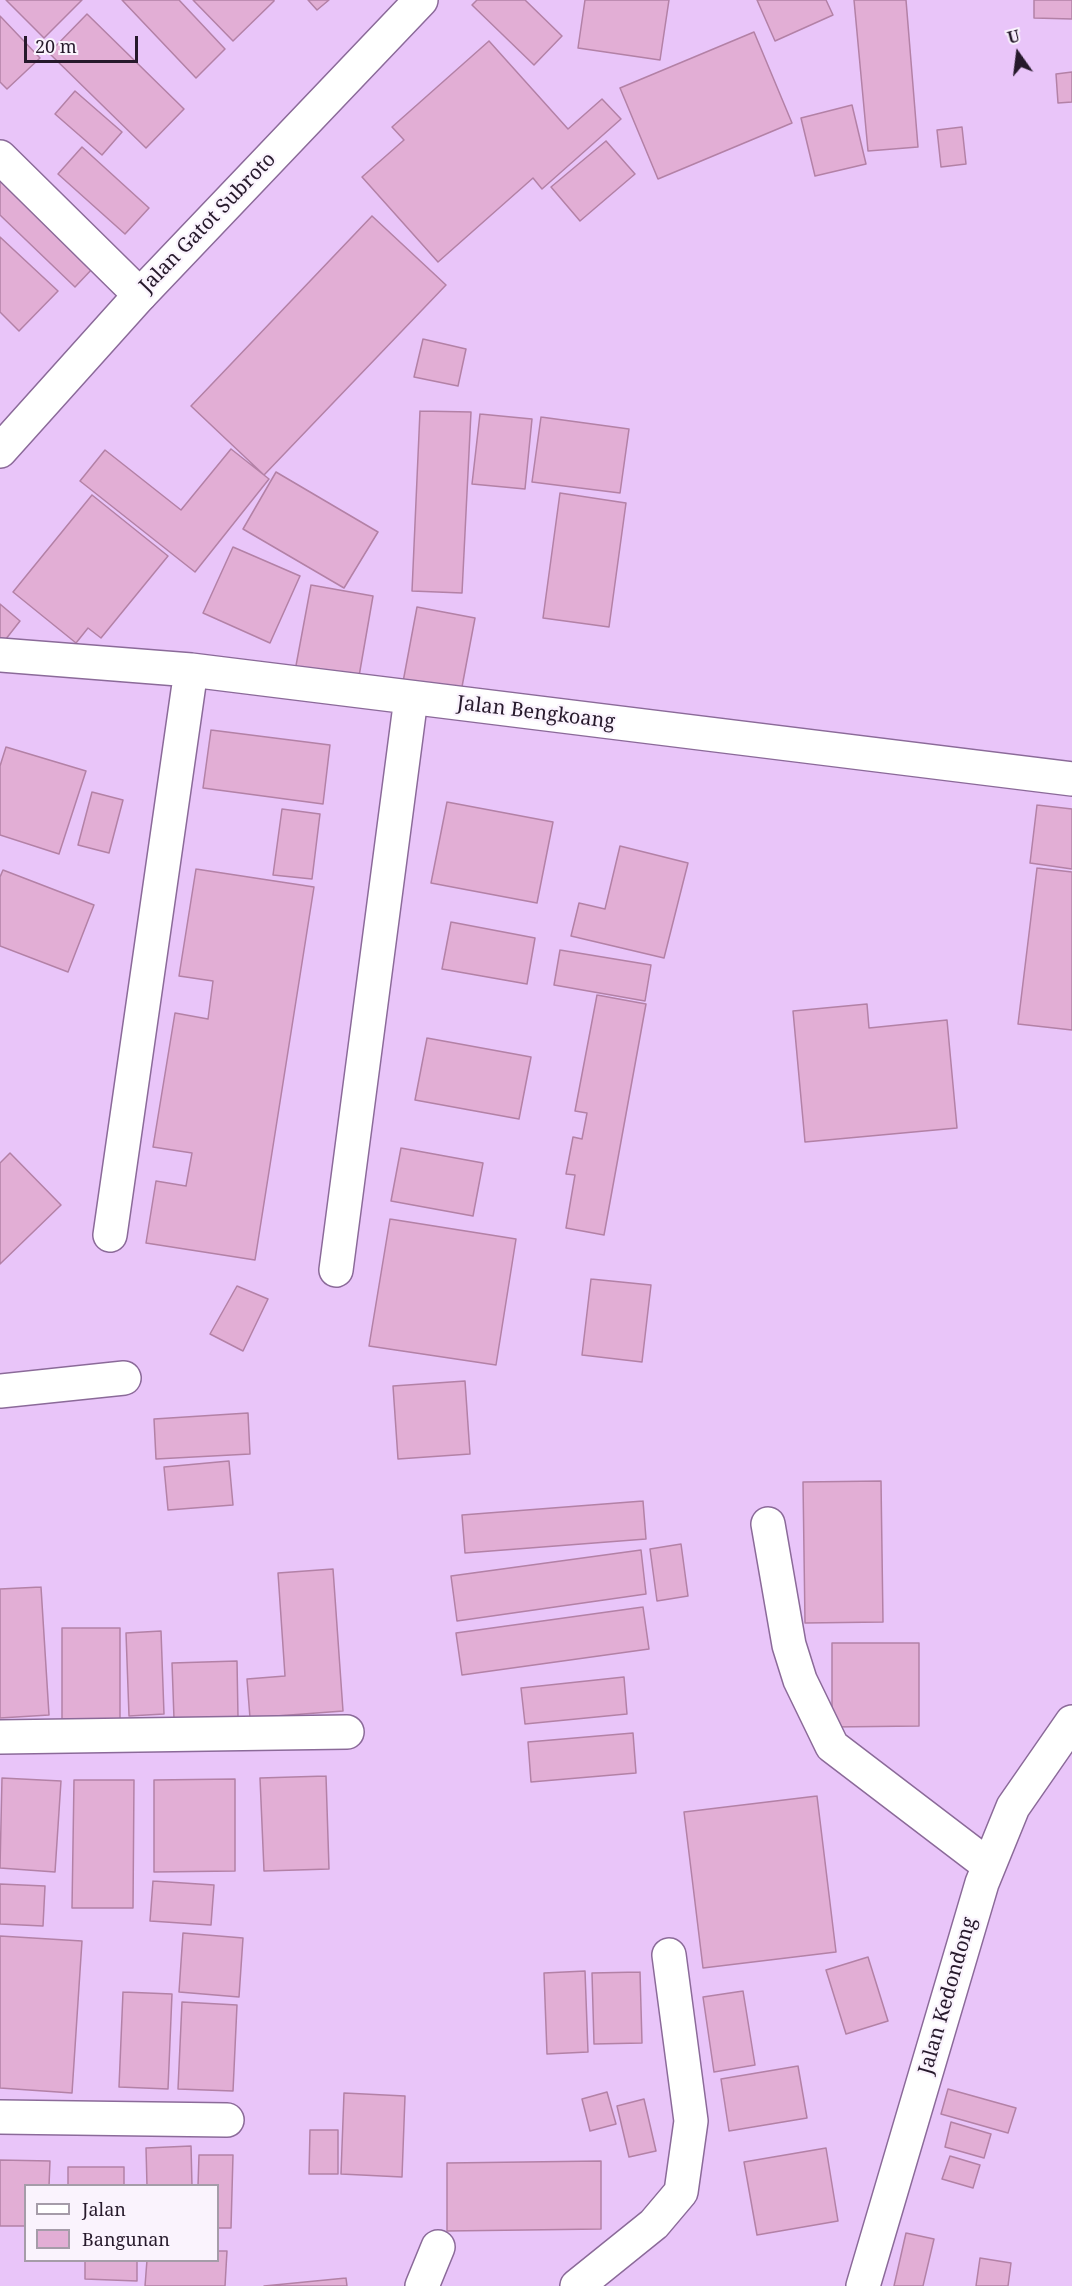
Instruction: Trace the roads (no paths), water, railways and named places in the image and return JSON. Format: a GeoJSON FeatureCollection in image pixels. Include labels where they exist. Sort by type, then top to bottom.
{"type":"FeatureCollection","features":[{"type":"Feature","properties":{"kind":"street","name":"Jalan Gatot Subroto"},"geometry":{"type":"LineString","coordinates":[[0,451],[140,295],[421,0]]}},
{"type":"Feature","properties":{"kind":"street"},"geometry":{"type":"LineString","coordinates":[[0,157],[140,295]]}},
{"type":"Feature","properties":{"kind":"street","name":"Jalan Bengkoang"},"geometry":{"type":"LineString","coordinates":[[0,654],[190,670],[1072,779]]}},
{"type":"Feature","properties":{"kind":"street"},"geometry":{"type":"LineString","coordinates":[[110,1235],[190,670]]}},
{"type":"Feature","properties":{"kind":"street"},"geometry":{"type":"LineString","coordinates":[[336,1270],[411,698]]}},
{"type":"Feature","properties":{"kind":"street"},"geometry":{"type":"LineString","coordinates":[[0,1391],[124,1378]]}},
{"type":"Feature","properties":{"kind":"street"},"geometry":{"type":"LineString","coordinates":[[768,1524],[789,1646],[800,1680],[832,1746],[988,1865]]}},
{"type":"Feature","properties":{"kind":"street","name":"Jalan Kedondong"},"geometry":{"type":"LineString","coordinates":[[863,2286],[988,1865],[1013,1807],[1072,1722]]}},
{"type":"Feature","properties":{"kind":"street"},"geometry":{"type":"LineString","coordinates":[[0,1737],[347,1732]]}},
{"type":"Feature","properties":{"kind":"street"},"geometry":{"type":"LineString","coordinates":[[577,2286],[654,2224],[681,2192],[691,2121],[669,1955]]}},
{"type":"Feature","properties":{"kind":"street"},"geometry":{"type":"LineString","coordinates":[[0,2117],[227,2120]]}},
{"type":"Feature","properties":{"kind":"street"},"geometry":{"type":"LineString","coordinates":[[422,2286],[438,2247]]}}]}
